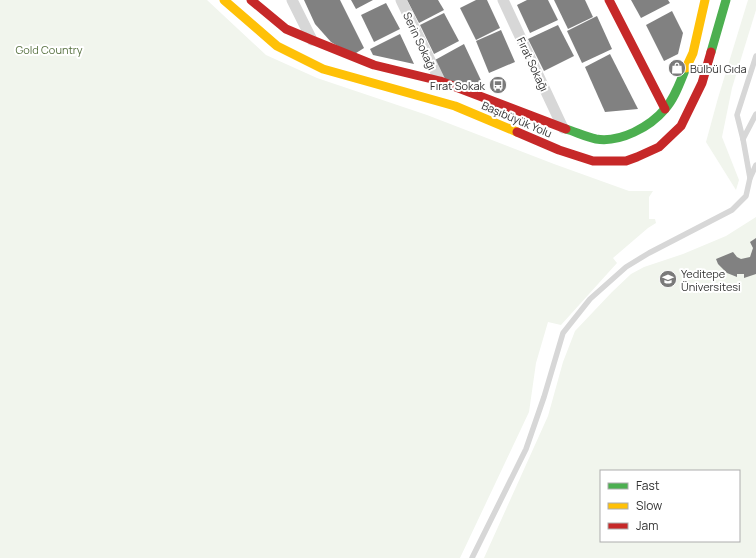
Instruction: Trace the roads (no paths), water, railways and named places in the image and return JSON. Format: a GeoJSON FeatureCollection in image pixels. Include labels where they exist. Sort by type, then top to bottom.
{"type":"FeatureCollection","features":[{"type":"Feature","properties":{"kind":"main road","name":"Başıbüyük Yolu"},"geometry":{"type":"LineString","coordinates":[[224,0],[277,46],[323,69],[455,106],[559,150],[593,162],[626,161],[637,157],[659,147],[681,126],[702,83],[726,0]]}},
{"type":"Feature","properties":{"kind":"main road","name":"Başıbüyük Yolu"},"geometry":{"type":"LineString","coordinates":[[251,0],[286,29],[374,65],[440,81],[596,139],[634,139],[665,109],[677,90],[692,53],[705,0]]}},
{"type":"Feature","properties":{"kind":"main road"},"geometry":{"type":"LineString","coordinates":[[609,0],[665,109]]}},
{"type":"Feature","properties":{"kind":"main road"},"geometry":{"type":"LineString","coordinates":[[634,139],[637,157]]}},
{"type":"Feature","properties":{"kind":"street"},"geometry":{"type":"LineString","coordinates":[[292,0],[312,40]]}},
{"type":"Feature","properties":{"kind":"street","name":"Serin Sokağı"},"geometry":{"type":"LineString","coordinates":[[401,0],[440,81]]}},
{"type":"Feature","properties":{"kind":"street","name":"Fırat Sokağı"},"geometry":{"type":"LineString","coordinates":[[503,0],[563,128]]}},
{"type":"Feature","properties":{"kind":"lane"},"geometry":{"type":"LineString","coordinates":[[750,178],[744,139],[737,115],[756,56]]}},
{"type":"Feature","properties":{"kind":"lane"},"geometry":{"type":"LineString","coordinates":[[744,139],[756,114]]}},
{"type":"Feature","properties":{"kind":"lane"},"geometry":{"type":"LineString","coordinates":[[472,558],[526,449],[544,397],[563,333],[590,299],[626,267],[649,253],[732,210],[746,196],[750,178],[756,165]]}},
{"type":"Feature","properties":{"kind":"place","name":"Bülbül Gıda"},"geometry":{"type":"Point","coordinates":[677,68]}},
{"type":"Feature","properties":{"kind":"place","name":"Fırat Sokak"},"geometry":{"type":"Point","coordinates":[498,85]}},
{"type":"Feature","properties":{"kind":"place","name":"Yeditepe Üniversitesi"},"geometry":{"type":"Point","coordinates":[668,279]}},
{"type":"Feature","properties":{"kind":"park label","name":"Gold Country"},"geometry":{"type":"Point","coordinates":[49,49]}}]}
